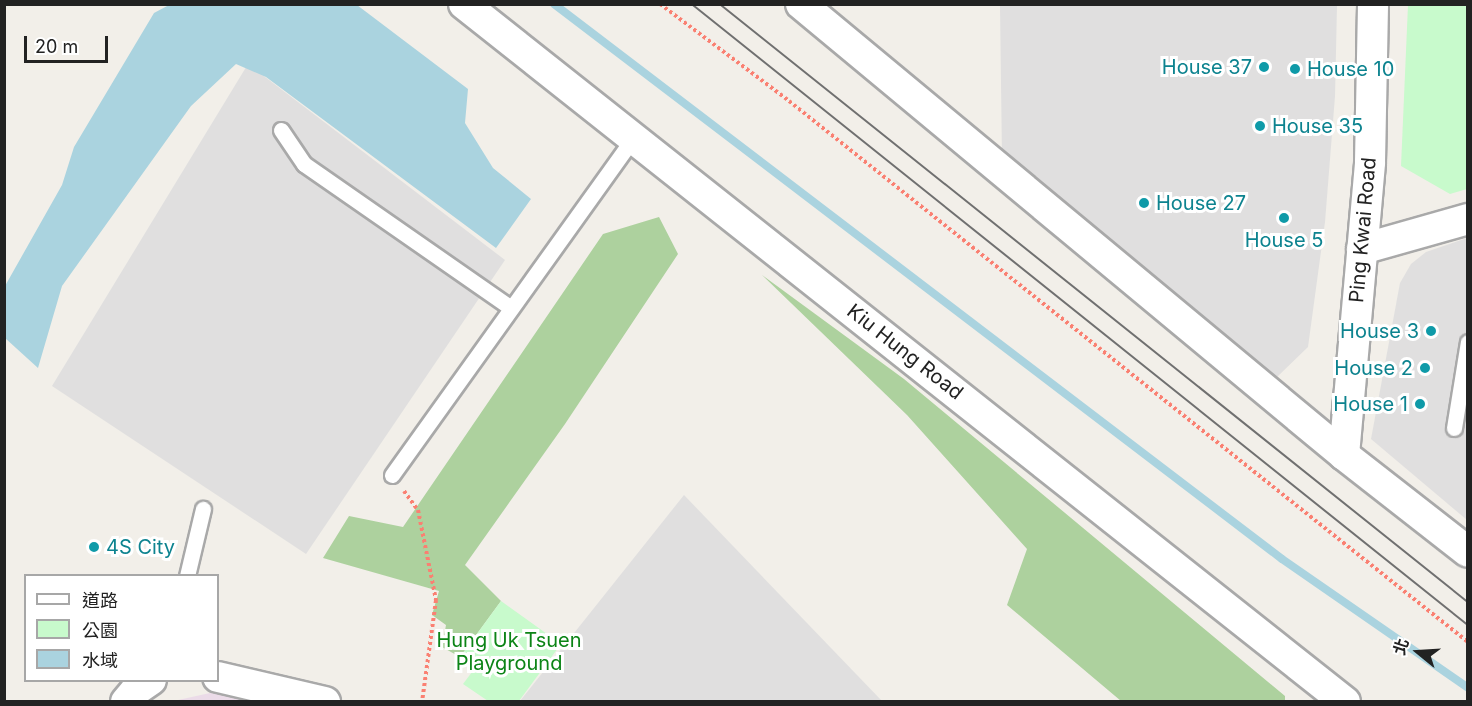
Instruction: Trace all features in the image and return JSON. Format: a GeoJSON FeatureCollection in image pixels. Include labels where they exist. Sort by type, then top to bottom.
{"type":"FeatureCollection","features":[{"type":"Feature","properties":{"kind":"street","name":"Kiu Hung Road"},"geometry":{"type":"LineString","coordinates":[[464,4],[1345,702]]}},
{"type":"Feature","properties":{"kind":"street"},"geometry":{"type":"LineString","coordinates":[[801,4],[1344,455],[1467,552]]}},
{"type":"Feature","properties":{"kind":"street","name":"Ping Kwai Road"},"geometry":{"type":"LineString","coordinates":[[1344,455],[1370,162],[1372,4]]}},
{"type":"Feature","properties":{"kind":"street"},"geometry":{"type":"LineString","coordinates":[[1362,249],[1467,219]]}},
{"type":"Feature","properties":{"kind":"street"},"geometry":{"type":"LineString","coordinates":[[219,677],[325,702]]}},
{"type":"Feature","properties":{"kind":"street"},"geometry":{"type":"LineString","coordinates":[[126,702],[136,690],[149,682]]}},
{"type":"Feature","properties":{"kind":"lane"},"geometry":{"type":"LineString","coordinates":[[280,130],[304,164],[512,308]]}},
{"type":"Feature","properties":{"kind":"lane"},"geometry":{"type":"LineString","coordinates":[[392,475],[634,137]]}},
{"type":"Feature","properties":{"kind":"lane"},"geometry":{"type":"LineString","coordinates":[[1454,428],[1467,342]]}},
{"type":"Feature","properties":{"kind":"lane"},"geometry":{"type":"LineString","coordinates":[[187,574],[203,509]]}},
{"type":"Feature","properties":{"kind":"path"},"geometry":{"type":"LineString","coordinates":[[660,4],[789,101],[1467,642]]}},
{"type":"Feature","properties":{"kind":"path"},"geometry":{"type":"LineString","coordinates":[[392,475],[418,510],[436,600],[422,702]]}},
{"type":"Feature","properties":{"kind":"shaded area"},"geometry":{"type":"Polygon","coordinates":[[[1000,5],[1337,5],[1335,96],[1325,222],[1308,347],[1277,377],[1002,158],[1000,5]]]}},
{"type":"Feature","properties":{"kind":"shaded area"},"geometry":{"type":"Polygon","coordinates":[[[248,64],[505,260],[306,554],[52,386],[248,64]]]}},
{"type":"Feature","properties":{"kind":"shaded area"},"geometry":{"type":"Polygon","coordinates":[[[1467,238],[1467,520],[1371,439],[1400,283],[1411,264],[1426,252],[1467,238]]]}},
{"type":"Feature","properties":{"kind":"shaded area"},"geometry":{"type":"Polygon","coordinates":[[[684,495],[882,701],[520,701],[684,495]]]}},
{"type":"Feature","properties":{"kind":"shaded area"},"geometry":{"type":"Polygon","coordinates":[[[210,693],[235,695],[257,701],[169,702],[210,693]]]}},
{"type":"Feature","properties":{"kind":"green space"},"geometry":{"type":"Polygon","coordinates":[[[1408,5],[1467,5],[1467,189],[1450,194],[1401,166],[1408,5]]]}},
{"type":"Feature","properties":{"kind":"green space"},"geometry":{"type":"Polygon","coordinates":[[[659,217],[678,254],[565,424],[465,565],[501,601],[460,657],[442,647],[446,625],[432,615],[439,591],[323,558],[349,516],[403,527],[603,234],[659,217]]]}},
{"type":"Feature","properties":{"kind":"green space"},"geometry":{"type":"Polygon","coordinates":[[[762,275],[904,379],[1285,696],[1285,701],[1121,701],[1007,605],[1027,549],[907,415],[762,275]]]}},
{"type":"Feature","properties":{"kind":"green space","name":"Hung Uk Tsuen Playground"},"geometry":{"type":"Polygon","coordinates":[[[501,601],[561,644],[519,701],[488,701],[463,684],[475,668],[460,657],[501,601]]]}},
{"type":"Feature","properties":{"kind":"water"},"geometry":{"type":"Polygon","coordinates":[[[169,5],[357,5],[468,89],[465,123],[493,168],[531,199],[496,248],[266,77],[236,64],[191,106],[62,286],[38,368],[5,338],[5,286],[62,185],[74,147],[154,13],[169,5]]]}},
{"type":"Feature","properties":{"kind":"waterway"},"geometry":{"type":"LineString","coordinates":[[554,4],[1282,559],[1468,688]]}},
{"type":"Feature","properties":{"kind":"tram line"},"geometry":{"type":"LineString","coordinates":[[692,4],[1468,625]]}},
{"type":"Feature","properties":{"kind":"tram line"},"geometry":{"type":"LineString","coordinates":[[720,4],[1468,602]]}},
{"type":"Feature","properties":{"kind":"place","name":"House 37"},"geometry":{"type":"Point","coordinates":[1264,67]}},
{"type":"Feature","properties":{"kind":"place","name":"House 10"},"geometry":{"type":"Point","coordinates":[1295,69]}},
{"type":"Feature","properties":{"kind":"place","name":"House 35"},"geometry":{"type":"Point","coordinates":[1260,126]}},
{"type":"Feature","properties":{"kind":"place","name":"House 27"},"geometry":{"type":"Point","coordinates":[1144,203]}},
{"type":"Feature","properties":{"kind":"place","name":"House 5"},"geometry":{"type":"Point","coordinates":[1284,218]}},
{"type":"Feature","properties":{"kind":"place","name":"House 3"},"geometry":{"type":"Point","coordinates":[1431,331]}},
{"type":"Feature","properties":{"kind":"place","name":"House 2"},"geometry":{"type":"Point","coordinates":[1425,368]}},
{"type":"Feature","properties":{"kind":"place","name":"House 1"},"geometry":{"type":"Point","coordinates":[1420,404]}},
{"type":"Feature","properties":{"kind":"place","name":"4S City"},"geometry":{"type":"Point","coordinates":[94,547]}}]}
